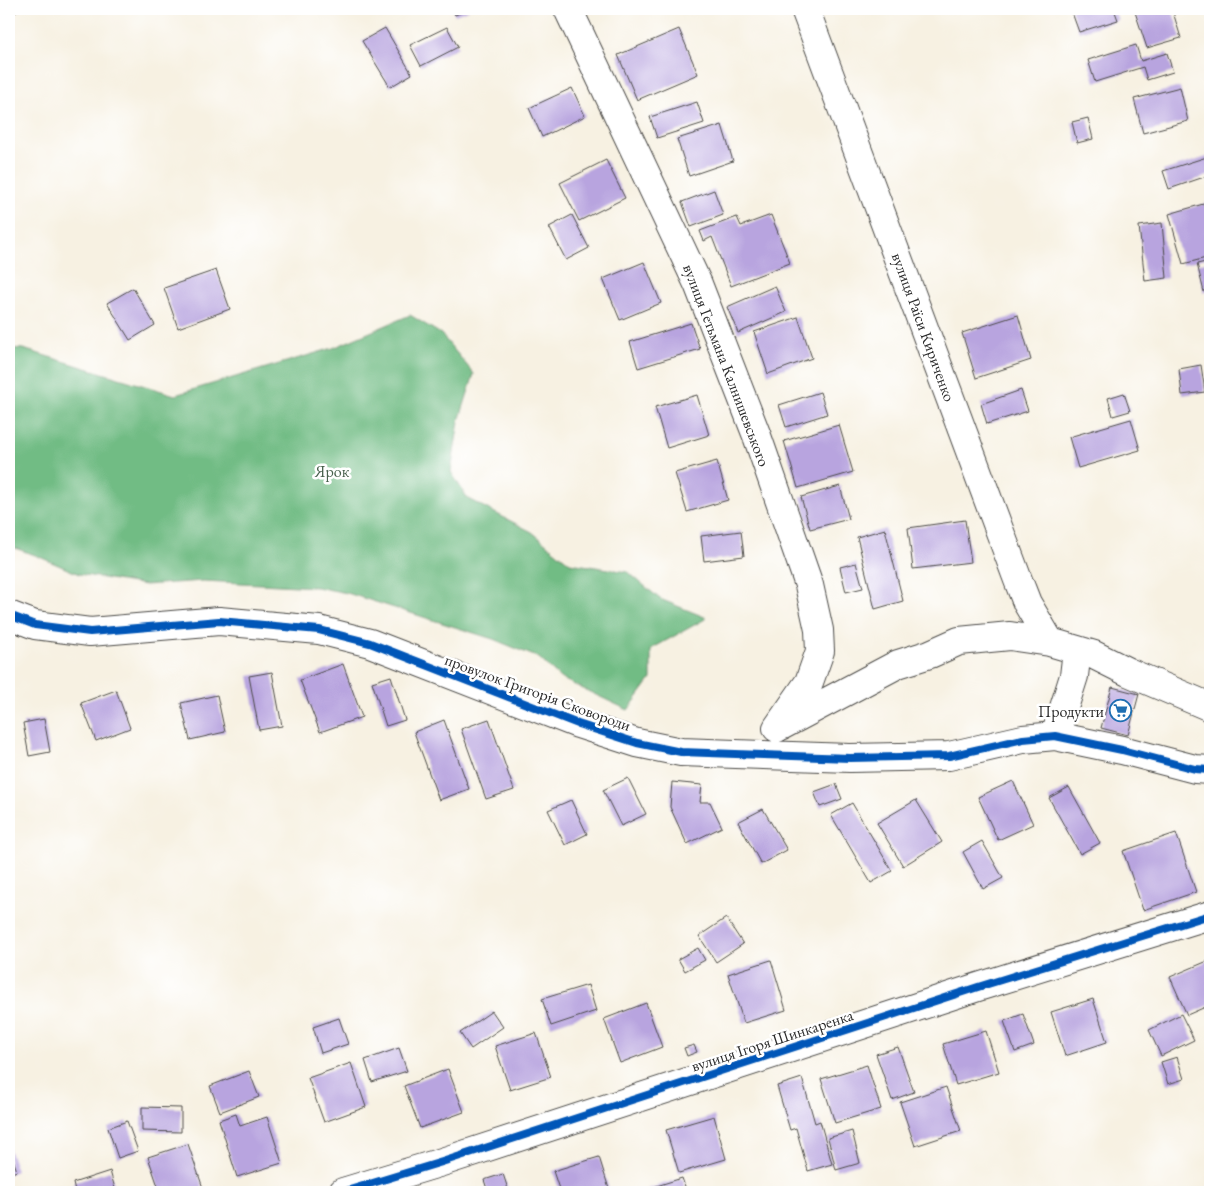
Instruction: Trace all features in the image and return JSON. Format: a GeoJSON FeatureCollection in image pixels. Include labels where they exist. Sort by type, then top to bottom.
{"type":"FeatureCollection","features":[{"type":"Feature","properties":{"kind":"street","name":"вулиця Гетьмана Калнишевського"},"geometry":{"type":"LineString","coordinates":[[568,9],[698,284],[756,436],[809,585],[819,630],[820,651],[809,682],[777,728]]}},
{"type":"Feature","properties":{"kind":"street","name":"вулиця Раїси Кириченко"},"geometry":{"type":"LineString","coordinates":[[806,9],[1014,572],[1027,603],[1050,642]]}},
{"type":"Feature","properties":{"kind":"street","name":"провулок Григорія Сковороди"},"geometry":{"type":"LineString","coordinates":[[9,615],[35,625],[90,632],[219,621],[319,630],[370,643],[569,721],[637,743],[681,752],[850,758],[949,756],[1023,739],[1055,736],[1122,750],[1195,769],[1210,770]]}},
{"type":"Feature","properties":{"kind":"street"},"geometry":{"type":"LineString","coordinates":[[718,754],[796,719],[898,664],[930,654],[959,641],[1010,636],[1050,642],[1094,655],[1210,707]]}},
{"type":"Feature","properties":{"kind":"street"},"geometry":{"type":"LineString","coordinates":[[1055,736],[1074,676],[1077,650]]}},
{"type":"Feature","properties":{"kind":"street","name":"вулиця Ігоря Шинкаренка"},"geometry":{"type":"LineString","coordinates":[[343,1192],[442,1162],[978,987],[1210,915]]}},
{"type":"Feature","properties":{"kind":"green space","name":"Ярок"},"geometry":{"type":"Polygon","coordinates":[[[410,315],[441,334],[474,374],[459,421],[451,472],[468,499],[532,532],[570,563],[628,572],[660,599],[707,618],[651,649],[651,679],[628,710],[560,678],[539,658],[493,639],[347,593],[316,587],[203,581],[145,585],[79,574],[9,546],[9,348],[23,349],[175,395],[333,348],[410,315]]]}},
{"type":"Feature","properties":{"kind":"building"},"geometry":{"type":"Polygon","coordinates":[[[9,9],[21,9],[10,16],[9,9]]]}},
{"type":"Feature","properties":{"kind":"building"},"geometry":{"type":"Polygon","coordinates":[[[452,9],[470,9],[455,15],[452,9]]]}},
{"type":"Feature","properties":{"kind":"building"},"geometry":{"type":"Polygon","coordinates":[[[1114,9],[1118,20],[1079,32],[1071,10],[1114,9]]]}},
{"type":"Feature","properties":{"kind":"building"},"geometry":{"type":"Polygon","coordinates":[[[1134,9],[1172,9],[1181,38],[1147,48],[1134,9]]]}},
{"type":"Feature","properties":{"kind":"building"},"geometry":{"type":"Polygon","coordinates":[[[447,27],[458,47],[421,66],[410,45],[447,27]]]}},
{"type":"Feature","properties":{"kind":"building"},"geometry":{"type":"Polygon","coordinates":[[[385,28],[412,74],[390,87],[362,41],[385,28]]]}},
{"type":"Feature","properties":{"kind":"building"},"geometry":{"type":"Polygon","coordinates":[[[679,29],[698,74],[637,100],[618,55],[679,29]]]}},
{"type":"Feature","properties":{"kind":"building"},"geometry":{"type":"Polygon","coordinates":[[[1136,45],[1141,61],[1167,53],[1173,72],[1147,80],[1143,67],[1095,82],[1088,60],[1136,45]]]}},
{"type":"Feature","properties":{"kind":"building"},"geometry":{"type":"Polygon","coordinates":[[[1180,87],[1188,121],[1143,133],[1134,99],[1180,87]]]}},
{"type":"Feature","properties":{"kind":"building"},"geometry":{"type":"Polygon","coordinates":[[[572,88],[585,116],[542,137],[529,108],[572,88]]]}},
{"type":"Feature","properties":{"kind":"building"},"geometry":{"type":"Polygon","coordinates":[[[697,102],[704,123],[657,138],[650,117],[697,102]]]}},
{"type":"Feature","properties":{"kind":"building"},"geometry":{"type":"Polygon","coordinates":[[[1088,118],[1093,139],[1077,143],[1072,122],[1088,118]]]}},
{"type":"Feature","properties":{"kind":"building"},"geometry":{"type":"Polygon","coordinates":[[[722,125],[733,161],[689,176],[677,139],[722,125]]]}},
{"type":"Feature","properties":{"kind":"building"},"geometry":{"type":"Polygon","coordinates":[[[1210,156],[1210,175],[1169,189],[1163,171],[1210,156]]]}},
{"type":"Feature","properties":{"kind":"building"},"geometry":{"type":"Polygon","coordinates":[[[606,160],[625,198],[579,221],[560,183],[606,160]]]}},
{"type":"Feature","properties":{"kind":"building"},"geometry":{"type":"Polygon","coordinates":[[[714,190],[723,215],[691,227],[682,202],[714,190]]]}},
{"type":"Feature","properties":{"kind":"building"},"geometry":{"type":"Polygon","coordinates":[[[1210,202],[1210,257],[1183,264],[1169,214],[1210,202]]]}},
{"type":"Feature","properties":{"kind":"building"},"geometry":{"type":"Polygon","coordinates":[[[572,215],[589,248],[566,260],[549,227],[572,215]]]}},
{"type":"Feature","properties":{"kind":"building"},"geometry":{"type":"Polygon","coordinates":[[[771,215],[790,263],[731,286],[712,237],[704,241],[700,231],[737,217],[741,226],[771,215]]]}},
{"type":"Feature","properties":{"kind":"building"},"geometry":{"type":"Polygon","coordinates":[[[1162,223],[1167,278],[1145,281],[1139,226],[1162,223]]]}},
{"type":"Feature","properties":{"kind":"building"},"geometry":{"type":"Polygon","coordinates":[[[1210,261],[1210,291],[1204,292],[1197,264],[1210,261]]]}},
{"type":"Feature","properties":{"kind":"building"},"geometry":{"type":"Polygon","coordinates":[[[644,262],[661,303],[620,320],[603,279],[644,262]]]}},
{"type":"Feature","properties":{"kind":"building"},"geometry":{"type":"Polygon","coordinates":[[[216,270],[230,309],[178,328],[164,288],[216,270]]]}},
{"type":"Feature","properties":{"kind":"building"},"geometry":{"type":"Polygon","coordinates":[[[775,286],[786,312],[738,333],[727,307],[775,286]]]}},
{"type":"Feature","properties":{"kind":"building"},"geometry":{"type":"Polygon","coordinates":[[[133,288],[155,325],[130,340],[107,303],[133,288]]]}},
{"type":"Feature","properties":{"kind":"building"},"geometry":{"type":"Polygon","coordinates":[[[1018,315],[1031,360],[976,378],[962,333],[1018,315]]]}},
{"type":"Feature","properties":{"kind":"building"},"geometry":{"type":"Polygon","coordinates":[[[798,317],[812,358],[768,374],[754,332],[798,317]]]}},
{"type":"Feature","properties":{"kind":"building"},"geometry":{"type":"Polygon","coordinates":[[[691,323],[700,349],[638,368],[630,342],[691,323]]]}},
{"type":"Feature","properties":{"kind":"building"},"geometry":{"type":"Polygon","coordinates":[[[1201,365],[1205,392],[1182,395],[1179,369],[1201,365]]]}},
{"type":"Feature","properties":{"kind":"building"},"geometry":{"type":"Polygon","coordinates":[[[1021,390],[1028,411],[987,424],[981,404],[1021,390]]]}},
{"type":"Feature","properties":{"kind":"building"},"geometry":{"type":"Polygon","coordinates":[[[820,392],[827,414],[786,427],[779,405],[820,392]]]}},
{"type":"Feature","properties":{"kind":"building"},"geometry":{"type":"Polygon","coordinates":[[[1124,393],[1130,411],[1113,416],[1108,398],[1124,393]]]}},
{"type":"Feature","properties":{"kind":"building"},"geometry":{"type":"Polygon","coordinates":[[[697,395],[709,435],[667,448],[655,407],[697,395]]]}},
{"type":"Feature","properties":{"kind":"building"},"geometry":{"type":"Polygon","coordinates":[[[1131,419],[1140,450],[1078,468],[1069,437],[1131,419]]]}},
{"type":"Feature","properties":{"kind":"building"},"geometry":{"type":"Polygon","coordinates":[[[839,425],[853,472],[798,488],[784,441],[839,425]]]}},
{"type":"Feature","properties":{"kind":"building"},"geometry":{"type":"Polygon","coordinates":[[[717,461],[728,500],[687,512],[675,473],[717,461]]]}},
{"type":"Feature","properties":{"kind":"building"},"geometry":{"type":"Polygon","coordinates":[[[840,486],[849,519],[810,529],[801,497],[840,486]]]}},
{"type":"Feature","properties":{"kind":"building"},"geometry":{"type":"Polygon","coordinates":[[[965,520],[971,562],[913,569],[908,528],[965,520]]]}},
{"type":"Feature","properties":{"kind":"building"},"geometry":{"type":"Polygon","coordinates":[[[885,529],[903,601],[875,609],[857,537],[885,529]]]}},
{"type":"Feature","properties":{"kind":"building"},"geometry":{"type":"Polygon","coordinates":[[[741,531],[744,556],[704,561],[701,536],[741,531]]]}},
{"type":"Feature","properties":{"kind":"building"},"geometry":{"type":"Polygon","coordinates":[[[856,563],[863,588],[846,592],[840,567],[856,563]]]}},
{"type":"Feature","properties":{"kind":"building"},"geometry":{"type":"Polygon","coordinates":[[[343,664],[362,717],[320,732],[300,680],[343,664]]]}},
{"type":"Feature","properties":{"kind":"building"},"geometry":{"type":"Polygon","coordinates":[[[272,672],[282,726],[259,730],[249,676],[272,672]]]}},
{"type":"Feature","properties":{"kind":"building"},"geometry":{"type":"Polygon","coordinates":[[[391,676],[405,720],[386,726],[372,682],[391,676]]]}},
{"type":"Feature","properties":{"kind":"building","name":"Продукти"},"geometry":{"type":"Polygon","coordinates":[[[1112,687],[1139,694],[1128,735],[1101,728],[1112,687]]]}},
{"type":"Feature","properties":{"kind":"building"},"geometry":{"type":"Polygon","coordinates":[[[116,690],[130,728],[96,741],[81,703],[116,690]]]}},
{"type":"Feature","properties":{"kind":"building"},"geometry":{"type":"Polygon","coordinates":[[[217,695],[225,732],[190,740],[181,703],[217,695]]]}},
{"type":"Feature","properties":{"kind":"building"},"geometry":{"type":"Polygon","coordinates":[[[44,719],[50,752],[29,756],[23,723],[44,719]]]}},
{"type":"Feature","properties":{"kind":"building"},"geometry":{"type":"Polygon","coordinates":[[[489,719],[514,790],[486,799],[461,729],[489,719]]]}},
{"type":"Feature","properties":{"kind":"building"},"geometry":{"type":"Polygon","coordinates":[[[444,720],[469,789],[439,800],[414,732],[444,720]]]}},
{"type":"Feature","properties":{"kind":"building"},"geometry":{"type":"Polygon","coordinates":[[[628,778],[646,814],[621,826],[603,790],[628,778]]]}},
{"type":"Feature","properties":{"kind":"building"},"geometry":{"type":"Polygon","coordinates":[[[1013,781],[1033,824],[998,840],[978,797],[1013,781]]]}},
{"type":"Feature","properties":{"kind":"building"},"geometry":{"type":"Polygon","coordinates":[[[672,782],[702,785],[700,802],[710,802],[722,827],[687,844],[670,807],[672,782]]]}},
{"type":"Feature","properties":{"kind":"building"},"geometry":{"type":"Polygon","coordinates":[[[836,784],[842,799],[820,807],[814,792],[836,784]]]}},
{"type":"Feature","properties":{"kind":"building"},"geometry":{"type":"Polygon","coordinates":[[[1069,787],[1100,843],[1080,854],[1049,798],[1069,787]]]}},
{"type":"Feature","properties":{"kind":"building"},"geometry":{"type":"Polygon","coordinates":[[[571,800],[587,834],[565,845],[548,810],[571,800]]]}},
{"type":"Feature","properties":{"kind":"building"},"geometry":{"type":"Polygon","coordinates":[[[916,800],[942,842],[903,866],[877,823],[916,800]]]}},
{"type":"Feature","properties":{"kind":"building"},"geometry":{"type":"Polygon","coordinates":[[[852,803],[892,871],[871,883],[831,815],[852,803]]]}},
{"type":"Feature","properties":{"kind":"building"},"geometry":{"type":"Polygon","coordinates":[[[763,809],[787,850],[761,864],[738,822],[763,809]]]}},
{"type":"Feature","properties":{"kind":"building"},"geometry":{"type":"Polygon","coordinates":[[[1176,833],[1196,892],[1143,910],[1123,851],[1176,833]]]}},
{"type":"Feature","properties":{"kind":"building"},"geometry":{"type":"Polygon","coordinates":[[[982,841],[1003,878],[983,889],[963,852],[982,841]]]}},
{"type":"Feature","properties":{"kind":"building"},"geometry":{"type":"Polygon","coordinates":[[[726,918],[743,944],[716,962],[699,936],[726,918]]]}},
{"type":"Feature","properties":{"kind":"building"},"geometry":{"type":"Polygon","coordinates":[[[698,948],[705,960],[685,971],[678,959],[698,948]]]}},
{"type":"Feature","properties":{"kind":"building"},"geometry":{"type":"Polygon","coordinates":[[[771,960],[786,1010],[744,1023],[728,974],[771,960]]]}},
{"type":"Feature","properties":{"kind":"building"},"geometry":{"type":"Polygon","coordinates":[[[1210,960],[1210,1005],[1187,1015],[1170,977],[1210,960]]]}},
{"type":"Feature","properties":{"kind":"building"},"geometry":{"type":"Polygon","coordinates":[[[588,985],[596,1011],[551,1026],[542,999],[588,985]]]}},
{"type":"Feature","properties":{"kind":"building"},"geometry":{"type":"Polygon","coordinates":[[[1093,999],[1107,1042],[1065,1056],[1051,1012],[1093,999]]]}},
{"type":"Feature","properties":{"kind":"building"},"geometry":{"type":"Polygon","coordinates":[[[646,1003],[662,1047],[620,1063],[604,1019],[646,1003]]]}},
{"type":"Feature","properties":{"kind":"building"},"geometry":{"type":"Polygon","coordinates":[[[492,1011],[503,1027],[471,1049],[460,1033],[492,1011]]]}},
{"type":"Feature","properties":{"kind":"building"},"geometry":{"type":"Polygon","coordinates":[[[1023,1014],[1034,1045],[1015,1052],[1004,1021],[1023,1014]]]}},
{"type":"Feature","properties":{"kind":"building"},"geometry":{"type":"Polygon","coordinates":[[[1181,1014],[1194,1040],[1161,1056],[1149,1030],[1181,1014]]]}},
{"type":"Feature","properties":{"kind":"building"},"geometry":{"type":"Polygon","coordinates":[[[339,1018],[348,1044],[321,1053],[313,1027],[339,1018]]]}},
{"type":"Feature","properties":{"kind":"building"},"geometry":{"type":"Polygon","coordinates":[[[986,1031],[999,1072],[956,1085],[943,1044],[986,1031]]]}},
{"type":"Feature","properties":{"kind":"building"},"geometry":{"type":"Polygon","coordinates":[[[536,1033],[551,1077],[510,1090],[495,1046],[536,1033]]]}},
{"type":"Feature","properties":{"kind":"building"},"geometry":{"type":"Polygon","coordinates":[[[694,1045],[697,1052],[687,1056],[684,1048],[694,1045]]]}},
{"type":"Feature","properties":{"kind":"building"},"geometry":{"type":"Polygon","coordinates":[[[898,1047],[914,1092],[892,1100],[876,1054],[898,1047]]]}},
{"type":"Feature","properties":{"kind":"building"},"geometry":{"type":"Polygon","coordinates":[[[399,1048],[407,1071],[372,1082],[365,1060],[399,1048]]]}},
{"type":"Feature","properties":{"kind":"building"},"geometry":{"type":"Polygon","coordinates":[[[1177,1057],[1184,1079],[1168,1084],[1161,1062],[1177,1057]]]}},
{"type":"Feature","properties":{"kind":"building"},"geometry":{"type":"Polygon","coordinates":[[[351,1063],[366,1107],[324,1122],[308,1078],[351,1063]]]}},
{"type":"Feature","properties":{"kind":"building"},"geometry":{"type":"Polygon","coordinates":[[[867,1065],[881,1109],[835,1123],[821,1079],[867,1065]]]}},
{"type":"Feature","properties":{"kind":"building"},"geometry":{"type":"Polygon","coordinates":[[[448,1069],[464,1112],[420,1128],[404,1086],[448,1069]]]}},
{"type":"Feature","properties":{"kind":"building"},"geometry":{"type":"Polygon","coordinates":[[[249,1071],[259,1097],[220,1112],[210,1086],[249,1071]]]}},
{"type":"Feature","properties":{"kind":"building"},"geometry":{"type":"Polygon","coordinates":[[[802,1078],[815,1123],[820,1121],[832,1164],[808,1171],[796,1128],[790,1130],[777,1086],[802,1078]]]}},
{"type":"Feature","properties":{"kind":"building"},"geometry":{"type":"Polygon","coordinates":[[[946,1087],[961,1131],[915,1146],[900,1102],[946,1087]]]}},
{"type":"Feature","properties":{"kind":"building"},"geometry":{"type":"Polygon","coordinates":[[[142,1107],[181,1108],[181,1132],[142,1131],[142,1107]]]}},
{"type":"Feature","properties":{"kind":"building"},"geometry":{"type":"Polygon","coordinates":[[[236,1114],[240,1126],[267,1117],[282,1163],[237,1177],[219,1120],[236,1114]]]}},
{"type":"Feature","properties":{"kind":"building"},"geometry":{"type":"Polygon","coordinates":[[[714,1116],[726,1159],[679,1173],[666,1130],[714,1116]]]}},
{"type":"Feature","properties":{"kind":"building"},"geometry":{"type":"Polygon","coordinates":[[[127,1121],[138,1151],[118,1158],[108,1128],[127,1121]]]}},
{"type":"Feature","properties":{"kind":"building"},"geometry":{"type":"Polygon","coordinates":[[[852,1131],[860,1163],[836,1170],[828,1138],[852,1131]]]}},
{"type":"Feature","properties":{"kind":"building"},"geometry":{"type":"Polygon","coordinates":[[[188,1144],[203,1188],[189,1192],[160,1192],[148,1157],[188,1144]]]}},
{"type":"Feature","properties":{"kind":"building"},"geometry":{"type":"Polygon","coordinates":[[[9,1148],[17,1171],[9,1174],[9,1148]]]}},
{"type":"Feature","properties":{"kind":"building"},"geometry":{"type":"Polygon","coordinates":[[[599,1157],[610,1192],[560,1192],[553,1171],[599,1157]]]}},
{"type":"Feature","properties":{"kind":"building"},"geometry":{"type":"Polygon","coordinates":[[[110,1171],[116,1192],[75,1192],[73,1183],[110,1171]]]}},
{"type":"Feature","properties":{"kind":"building"},"geometry":{"type":"Polygon","coordinates":[[[503,1174],[509,1192],[488,1192],[484,1180],[503,1174]]]}},
{"type":"Feature","properties":{"kind":"building"},"geometry":{"type":"Polygon","coordinates":[[[682,1178],[687,1192],[648,1192],[647,1189],[682,1178]]]}},
{"type":"Feature","properties":{"kind":"cycle path"},"geometry":{"type":"LineString","coordinates":[[9,615],[35,625],[90,632],[219,621],[319,630],[370,643],[578,724],[637,743],[681,752],[850,758],[949,756],[1023,739],[1055,736],[1122,750],[1195,769],[1210,770]]}},
{"type":"Feature","properties":{"kind":"cycle path"},"geometry":{"type":"LineString","coordinates":[[343,1192],[442,1162],[978,987],[1210,915]]}},
{"type":"Feature","properties":{"kind":"place","name":"Продукти"},"geometry":{"type":"Point","coordinates":[1120,711]}}]}
